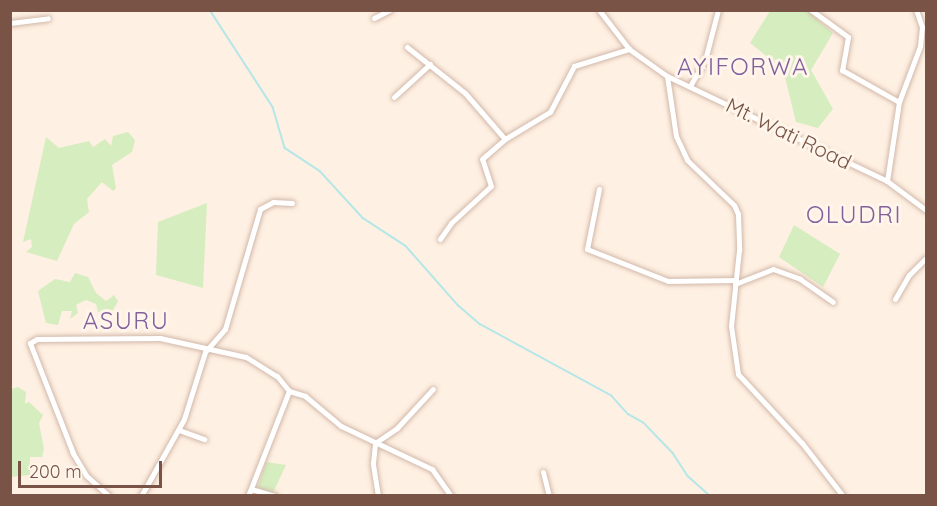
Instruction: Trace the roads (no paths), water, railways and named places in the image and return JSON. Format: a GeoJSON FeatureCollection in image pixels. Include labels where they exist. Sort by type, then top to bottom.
{"type":"FeatureCollection","features":[{"type":"Feature","properties":{"kind":"street"},"geometry":{"type":"LineString","coordinates":[[374,18],[390,10]]}},
{"type":"Feature","properties":{"kind":"street","name":"Mt. Wati Road"},"geometry":{"type":"LineString","coordinates":[[599,10],[629,50],[668,76],[887,182],[927,210]]}},
{"type":"Feature","properties":{"kind":"street"},"geometry":{"type":"LineString","coordinates":[[690,86],[715,34],[718,10]]}},
{"type":"Feature","properties":{"kind":"street"},"geometry":{"type":"LineString","coordinates":[[811,10],[848,37],[842,70],[899,102]]}},
{"type":"Feature","properties":{"kind":"street"},"geometry":{"type":"LineString","coordinates":[[916,10],[922,27],[927,33]]}},
{"type":"Feature","properties":{"kind":"street"},"geometry":{"type":"LineString","coordinates":[[10,23],[48,18]]}},
{"type":"Feature","properties":{"kind":"street"},"geometry":{"type":"LineString","coordinates":[[887,182],[899,102],[917,60],[922,27]]}},
{"type":"Feature","properties":{"kind":"street"},"geometry":{"type":"LineString","coordinates":[[407,47],[465,93],[506,139]]}},
{"type":"Feature","properties":{"kind":"street"},"geometry":{"type":"LineString","coordinates":[[441,239],[457,217],[489,190],[492,180],[482,159],[506,139],[550,112],[574,66],[629,50]]}},
{"type":"Feature","properties":{"kind":"street"},"geometry":{"type":"LineString","coordinates":[[394,97],[430,64]]}},
{"type":"Feature","properties":{"kind":"street"},"geometry":{"type":"LineString","coordinates":[[668,76],[676,136],[687,160],[734,205],[738,214],[736,282],[731,339],[738,374],[802,443],[843,495]]}},
{"type":"Feature","properties":{"kind":"street"},"geometry":{"type":"LineString","coordinates":[[599,189],[587,249],[668,281],[736,282],[773,269],[800,279],[833,302]]}},
{"type":"Feature","properties":{"kind":"street"},"geometry":{"type":"LineString","coordinates":[[141,495],[179,430],[209,347],[225,329],[260,209],[273,202],[292,203]]}},
{"type":"Feature","properties":{"kind":"street"},"geometry":{"type":"LineString","coordinates":[[894,299],[909,275],[927,258]]}},
{"type":"Feature","properties":{"kind":"street"},"geometry":{"type":"LineString","coordinates":[[109,495],[81,469],[30,343],[43,338],[82,340],[104,336],[173,339],[246,357],[277,376],[290,391],[300,393],[341,426],[432,469],[451,495]]}},
{"type":"Feature","properties":{"kind":"street"},"geometry":{"type":"LineString","coordinates":[[375,443],[397,428],[433,389]]}},
{"type":"Feature","properties":{"kind":"street"},"geometry":{"type":"LineString","coordinates":[[275,495],[250,492],[290,391]]}},
{"type":"Feature","properties":{"kind":"street"},"geometry":{"type":"LineString","coordinates":[[179,430],[204,439]]}},
{"type":"Feature","properties":{"kind":"street"},"geometry":{"type":"LineString","coordinates":[[375,443],[373,463],[378,495]]}},
{"type":"Feature","properties":{"kind":"street"},"geometry":{"type":"LineString","coordinates":[[543,472],[549,495]]}},
{"type":"Feature","properties":{"kind":"waterway"},"geometry":{"type":"LineString","coordinates":[[210,10],[273,107],[285,148],[320,171],[363,218],[406,246],[458,305],[480,324],[611,395],[628,414],[644,423],[673,453],[688,476],[710,496]]}},
{"type":"Feature","properties":{"kind":"district","name":"AYIFORWA"},"geometry":{"type":"Point","coordinates":[743,67]}},
{"type":"Feature","properties":{"kind":"district","name":"OLUDRI"},"geometry":{"type":"Point","coordinates":[854,215]}},
{"type":"Feature","properties":{"kind":"district","name":"ASURU"},"geometry":{"type":"Point","coordinates":[126,321]}}]}
